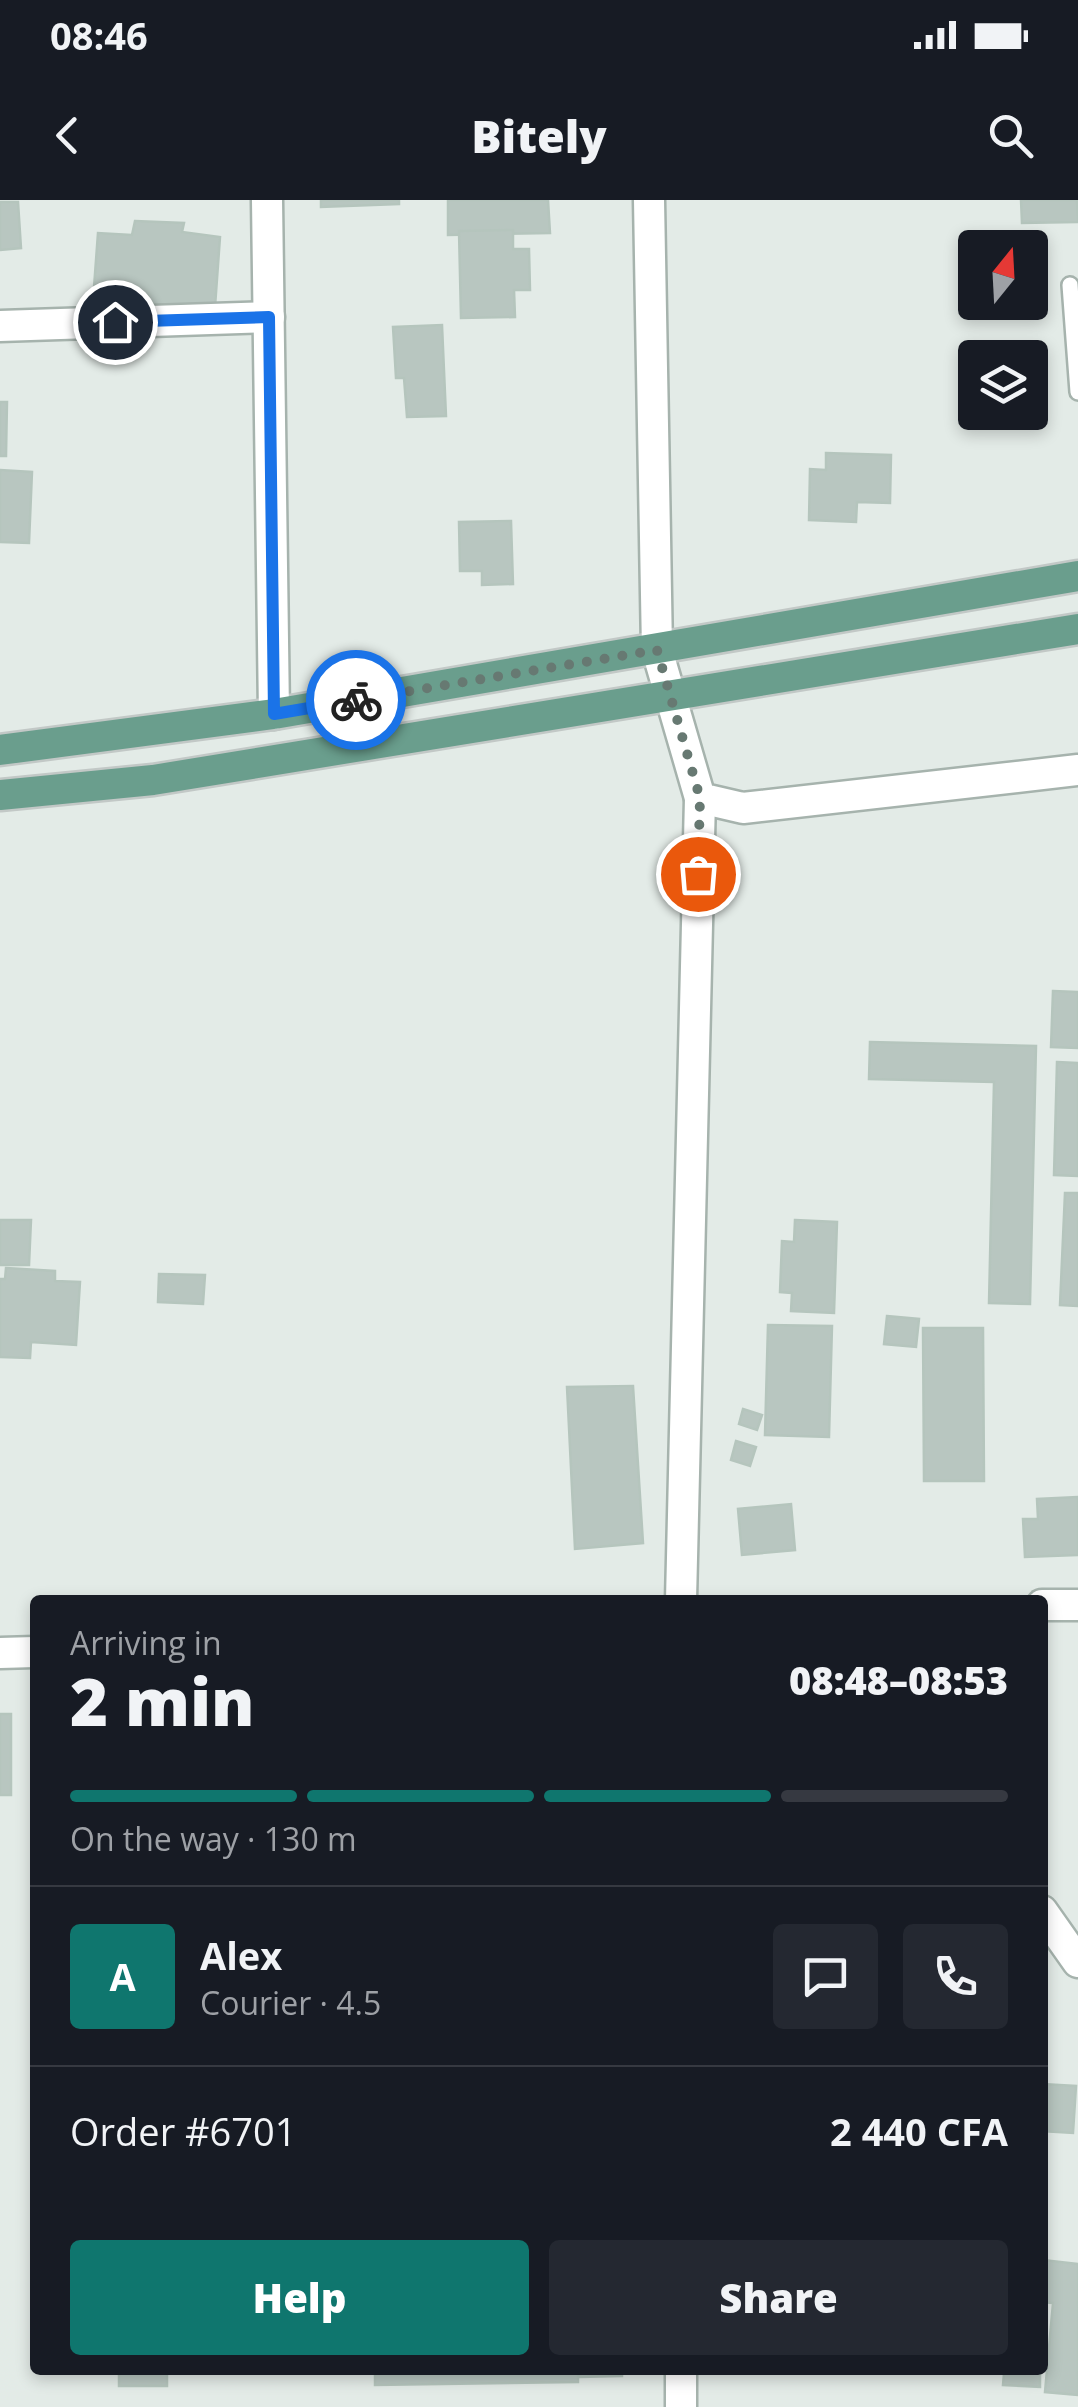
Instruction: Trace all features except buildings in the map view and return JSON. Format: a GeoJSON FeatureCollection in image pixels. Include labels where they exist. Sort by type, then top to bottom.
{"type":"FeatureCollection","features":[{"type":"Feature","properties":{"kind":"main road"},"geometry":{"type":"LineString","coordinates":[[0,750],[274,714],[1078,576]]}},
{"type":"Feature","properties":{"kind":"main road"},"geometry":{"type":"LineString","coordinates":[[0,795],[153,780],[1078,630]]}},
{"type":"Feature","properties":{"kind":"street"},"geometry":{"type":"LineString","coordinates":[[268,200],[274,714]]}},
{"type":"Feature","properties":{"kind":"street"},"geometry":{"type":"LineString","coordinates":[[649,200],[657,650],[700,798],[681,1595]]}},
{"type":"Feature","properties":{"kind":"street"},"geometry":{"type":"LineString","coordinates":[[0,326],[269,317]]}},
{"type":"Feature","properties":{"kind":"street"},"geometry":{"type":"LineString","coordinates":[[700,798],[743,808],[1078,770]]}},
{"type":"Feature","properties":{"kind":"street"},"geometry":{"type":"LineString","coordinates":[[1048,1605],[1078,1604]]}},
{"type":"Feature","properties":{"kind":"street"},"geometry":{"type":"LineString","coordinates":[[0,1653],[30,1652]]}},
{"type":"Feature","properties":{"kind":"street"},"geometry":{"type":"LineString","coordinates":[[1048,1920],[1078,1962]]}},
{"type":"Feature","properties":{"kind":"street"},"geometry":{"type":"LineString","coordinates":[[680,2407],[681,2375]]}},
{"type":"Feature","properties":{"kind":"lane"},"geometry":{"type":"LineString","coordinates":[[1070,285],[1078,392]]}},
{"type":"Feature","properties":{"kind":"way so far"},"geometry":{"type":"LineString","coordinates":[[356,700],[657,650],[700,798],[698,874]]}},
{"type":"Feature","properties":{"kind":"route"},"geometry":{"type":"LineString","coordinates":[[115,322],[269,317],[274,714],[356,700]]}}]}
